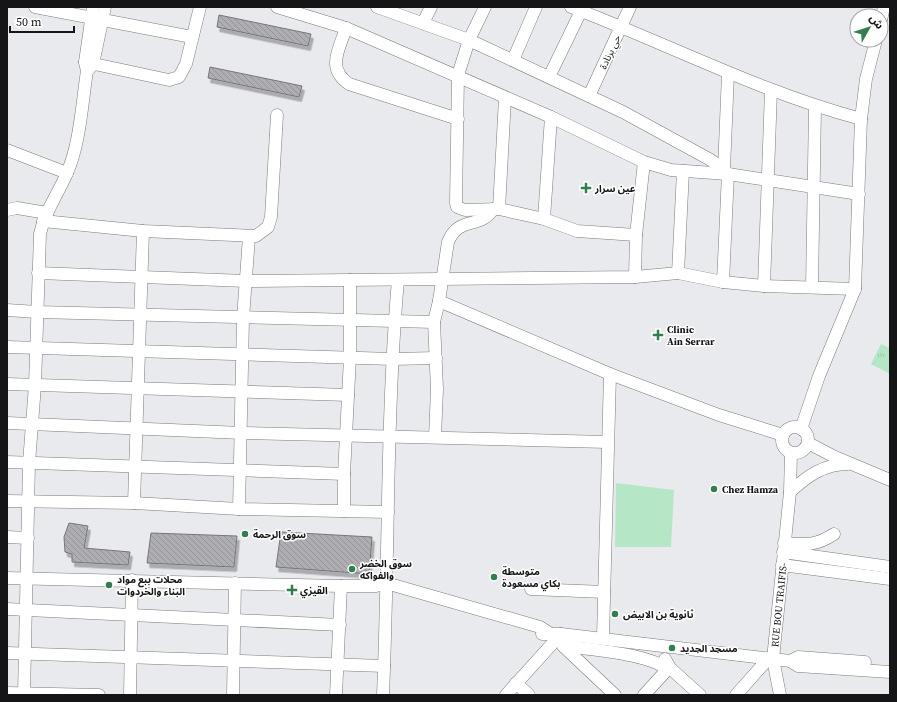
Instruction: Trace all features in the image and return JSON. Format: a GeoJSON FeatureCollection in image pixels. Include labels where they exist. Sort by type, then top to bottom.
{"type":"FeatureCollection","features":[{"type":"Feature","properties":{"kind":"street"},"geometry":{"type":"LineString","coordinates":[[35,7],[96,15],[192,38]]}},
{"type":"Feature","properties":{"kind":"street"},"geometry":{"type":"LineString","coordinates":[[24,694],[29,463],[36,385],[38,273],[45,217],[67,173],[74,150],[96,15],[105,7]]}},
{"type":"Feature","properties":{"kind":"street"},"geometry":{"type":"LineString","coordinates":[[88,66],[174,80],[179,78],[183,72],[200,7]]}},
{"type":"Feature","properties":{"kind":"street"},"geometry":{"type":"LineString","coordinates":[[277,7],[346,28],[458,75],[505,98],[551,116],[644,162],[671,170],[726,171],[768,180],[859,194]]}},
{"type":"Feature","properties":{"kind":"street"},"geometry":{"type":"LineString","coordinates":[[376,7],[469,40],[513,60],[636,119],[709,159],[726,171]]}},
{"type":"Feature","properties":{"kind":"street"},"geometry":{"type":"LineString","coordinates":[[423,23],[431,7]]}},
{"type":"Feature","properties":{"kind":"street"},"geometry":{"type":"LineString","coordinates":[[485,7],[469,40],[458,75],[457,207],[464,210],[496,209],[544,219],[577,232],[636,235]]}},
{"type":"Feature","properties":{"kind":"street"},"geometry":{"type":"LineString","coordinates":[[513,60],[536,7]]}},
{"type":"Feature","properties":{"kind":"street","name":"حي برنادة"},"geometry":{"type":"LineString","coordinates":[[589,96],[630,7]]}},
{"type":"Feature","properties":{"kind":"street"},"geometry":{"type":"LineString","coordinates":[[549,77],[576,9],[621,26],[728,74],[815,107],[861,119]]}},
{"type":"Feature","properties":{"kind":"street"},"geometry":{"type":"LineString","coordinates":[[346,28],[335,61],[335,69],[342,79],[349,84],[458,119]]}},
{"type":"Feature","properties":{"kind":"street"},"geometry":{"type":"LineString","coordinates":[[801,429],[819,376],[855,289],[861,119],[866,79],[874,48]]}},
{"type":"Feature","properties":{"kind":"street"},"geometry":{"type":"LineString","coordinates":[[723,282],[728,74]]}},
{"type":"Feature","properties":{"kind":"street"},"geometry":{"type":"LineString","coordinates":[[764,286],[771,90]]}},
{"type":"Feature","properties":{"kind":"street"},"geometry":{"type":"LineString","coordinates":[[435,437],[436,358],[434,322],[443,279],[448,242],[452,233],[459,226],[485,218],[496,209],[505,98]]}},
{"type":"Feature","properties":{"kind":"street"},"geometry":{"type":"LineString","coordinates":[[812,287],[815,107]]}},
{"type":"Feature","properties":{"kind":"street"},"geometry":{"type":"LineString","coordinates":[[7,210],[17,208],[45,217],[143,231],[249,237],[262,233],[268,227],[271,217],[277,116]]}},
{"type":"Feature","properties":{"kind":"street"},"geometry":{"type":"LineString","coordinates":[[544,219],[551,116]]}},
{"type":"Feature","properties":{"kind":"street"},"geometry":{"type":"LineString","coordinates":[[7,150],[67,173]]}},
{"type":"Feature","properties":{"kind":"street"},"geometry":{"type":"LineString","coordinates":[[635,277],[636,235],[644,162]]}},
{"type":"Feature","properties":{"kind":"street"},"geometry":{"type":"LineString","coordinates":[[678,273],[683,171]]}},
{"type":"Feature","properties":{"kind":"street"},"geometry":{"type":"LineString","coordinates":[[134,503],[143,231]]}},
{"type":"Feature","properties":{"kind":"street"},"geometry":{"type":"LineString","coordinates":[[239,509],[239,470],[243,391],[242,355],[249,237]]}},
{"type":"Feature","properties":{"kind":"street"},"geometry":{"type":"LineString","coordinates":[[38,273],[246,281],[635,277],[678,273],[723,282],[764,286],[855,289]]}},
{"type":"Feature","properties":{"kind":"street"},"geometry":{"type":"LineString","coordinates":[[344,511],[344,474],[350,358],[350,280]]}},
{"type":"Feature","properties":{"kind":"street"},"geometry":{"type":"LineString","coordinates":[[383,695],[383,587],[388,512],[394,321],[398,280]]}},
{"type":"Feature","properties":{"kind":"street"},"geometry":{"type":"LineString","coordinates":[[439,301],[610,374],[718,415],[783,435]]}},
{"type":"Feature","properties":{"kind":"street"},"geometry":{"type":"LineString","coordinates":[[7,310],[244,318],[434,322]]}},
{"type":"Feature","properties":{"kind":"street"},"geometry":{"type":"LineString","coordinates":[[7,347],[350,358],[436,358]]}},
{"type":"Feature","properties":{"kind":"street"},"geometry":{"type":"LineString","coordinates":[[603,638],[610,374]]}},
{"type":"Feature","properties":{"kind":"street"},"geometry":{"type":"LineString","coordinates":[[7,384],[348,395]]}},
{"type":"Feature","properties":{"kind":"street"},"geometry":{"type":"LineString","coordinates":[[7,424],[242,433],[608,442]]}},
{"type":"Feature","properties":{"kind":"street"},"geometry":{"type":"LineString","coordinates":[[792,428],[801,429],[807,435],[808,443],[804,451],[795,454],[791,453],[783,444],[783,435],[792,428]]}},
{"type":"Feature","properties":{"kind":"street"},"geometry":{"type":"LineString","coordinates":[[808,443],[851,464],[890,480]]}},
{"type":"Feature","properties":{"kind":"street","name":"RUE BOU TRAIFIS-"},"geometry":{"type":"LineString","coordinates":[[780,695],[771,659],[790,492],[791,453]]}},
{"type":"Feature","properties":{"kind":"street"},"geometry":{"type":"LineString","coordinates":[[7,462],[344,474]]}},
{"type":"Feature","properties":{"kind":"street"},"geometry":{"type":"LineString","coordinates":[[790,492],[802,480],[827,467],[851,464]]}},
{"type":"Feature","properties":{"kind":"street"},"geometry":{"type":"LineString","coordinates":[[7,501],[134,503],[239,509],[388,512]]}},
{"type":"Feature","properties":{"kind":"street"},"geometry":{"type":"LineString","coordinates":[[783,547],[815,544],[824,541],[834,534]]}},
{"type":"Feature","properties":{"kind":"street"},"geometry":{"type":"LineString","coordinates":[[7,537],[28,538]]}},
{"type":"Feature","properties":{"kind":"street"},"geometry":{"type":"LineString","coordinates":[[783,547],[890,568]]}},
{"type":"Feature","properties":{"kind":"street"},"geometry":{"type":"LineString","coordinates":[[782,565],[890,579]]}},
{"type":"Feature","properties":{"kind":"street"},"geometry":{"type":"LineString","coordinates":[[7,578],[383,587],[528,632],[618,654],[655,661],[665,668],[665,672],[644,695]]}},
{"type":"Feature","properties":{"kind":"street"},"geometry":{"type":"LineString","coordinates":[[130,695],[132,580]]}},
{"type":"Feature","properties":{"kind":"street"},"geometry":{"type":"LineString","coordinates":[[233,695],[235,583]]}},
{"type":"Feature","properties":{"kind":"street"},"geometry":{"type":"LineString","coordinates":[[336,695],[342,586]]}},
{"type":"Feature","properties":{"kind":"street"},"geometry":{"type":"LineString","coordinates":[[531,589],[604,592]]}},
{"type":"Feature","properties":{"kind":"street"},"geometry":{"type":"LineString","coordinates":[[7,609],[340,625]]}},
{"type":"Feature","properties":{"kind":"street"},"geometry":{"type":"LineString","coordinates":[[557,638],[615,695]]}},
{"type":"Feature","properties":{"kind":"street"},"geometry":{"type":"LineString","coordinates":[[506,695],[557,638],[603,638],[790,661],[798,666],[890,672]]}},
{"type":"Feature","properties":{"kind":"street"},"geometry":{"type":"LineString","coordinates":[[660,646],[664,658],[670,668],[700,695]]}},
{"type":"Feature","properties":{"kind":"street"},"geometry":{"type":"LineString","coordinates":[[7,653],[384,666]]}},
{"type":"Feature","properties":{"kind":"street"},"geometry":{"type":"LineString","coordinates":[[790,661],[798,657],[890,664]]}},
{"type":"Feature","properties":{"kind":"street"},"geometry":{"type":"LineString","coordinates":[[736,695],[771,659]]}},
{"type":"Feature","properties":{"kind":"street"},"geometry":{"type":"LineString","coordinates":[[516,683],[529,695]]}},
{"type":"Feature","properties":{"kind":"street"},"geometry":{"type":"LineString","coordinates":[[7,693],[99,695]]}},
{"type":"Feature","properties":{"kind":"green space"},"geometry":{"type":"Polygon","coordinates":[[[881,344],[890,348],[890,374],[871,364],[881,344]]]}},
{"type":"Feature","properties":{"kind":"green space"},"geometry":{"type":"Polygon","coordinates":[[[616,483],[674,490],[671,547],[615,547],[616,483]]]}},
{"type":"Feature","properties":{"kind":"building"},"geometry":{"type":"Polygon","coordinates":[[[219,15],[311,34],[308,46],[217,27],[219,15]]]}},
{"type":"Feature","properties":{"kind":"building"},"geometry":{"type":"Polygon","coordinates":[[[210,67],[302,86],[299,97],[208,78],[210,67]]]}},
{"type":"Feature","properties":{"kind":"building"},"geometry":{"type":"Polygon","coordinates":[[[69,523],[88,526],[84,548],[130,552],[128,565],[72,562],[72,554],[65,552],[64,537],[69,523]]]}},
{"type":"Feature","properties":{"kind":"building"},"geometry":{"type":"Polygon","coordinates":[[[281,532],[372,537],[369,574],[276,567],[281,532]]]}},
{"type":"Feature","properties":{"kind":"building"},"geometry":{"type":"Polygon","coordinates":[[[151,533],[237,536],[234,567],[147,563],[151,533]]]}},
{"type":"Feature","properties":{"kind":"place","name":"عين سرار"},"geometry":{"type":"Point","coordinates":[586,188]}},
{"type":"Feature","properties":{"kind":"place","name":"Clinic Ain Serrar"},"geometry":{"type":"Point","coordinates":[658,335]}},
{"type":"Feature","properties":{"kind":"place","name":"Chez Hamza"},"geometry":{"type":"Point","coordinates":[714,489]}},
{"type":"Feature","properties":{"kind":"place","name":"سوق الرحمة"},"geometry":{"type":"Point","coordinates":[245,534]}},
{"type":"Feature","properties":{"kind":"place","name":"سوق الخضر والفواكه"},"geometry":{"type":"Point","coordinates":[352,569]}},
{"type":"Feature","properties":{"kind":"place","name":"متوسطة بكاي مسعودة"},"geometry":{"type":"Point","coordinates":[494,577]}},
{"type":"Feature","properties":{"kind":"place","name":"محلات ببع مواد البناء والخردوات"},"geometry":{"type":"Point","coordinates":[109,585]}},
{"type":"Feature","properties":{"kind":"place","name":"القيزي"},"geometry":{"type":"Point","coordinates":[292,590]}},
{"type":"Feature","properties":{"kind":"place","name":"ثانوية بن الابيض"},"geometry":{"type":"Point","coordinates":[615,614]}},
{"type":"Feature","properties":{"kind":"place","name":"مسجد الجديد"},"geometry":{"type":"Point","coordinates":[672,648]}}]}
